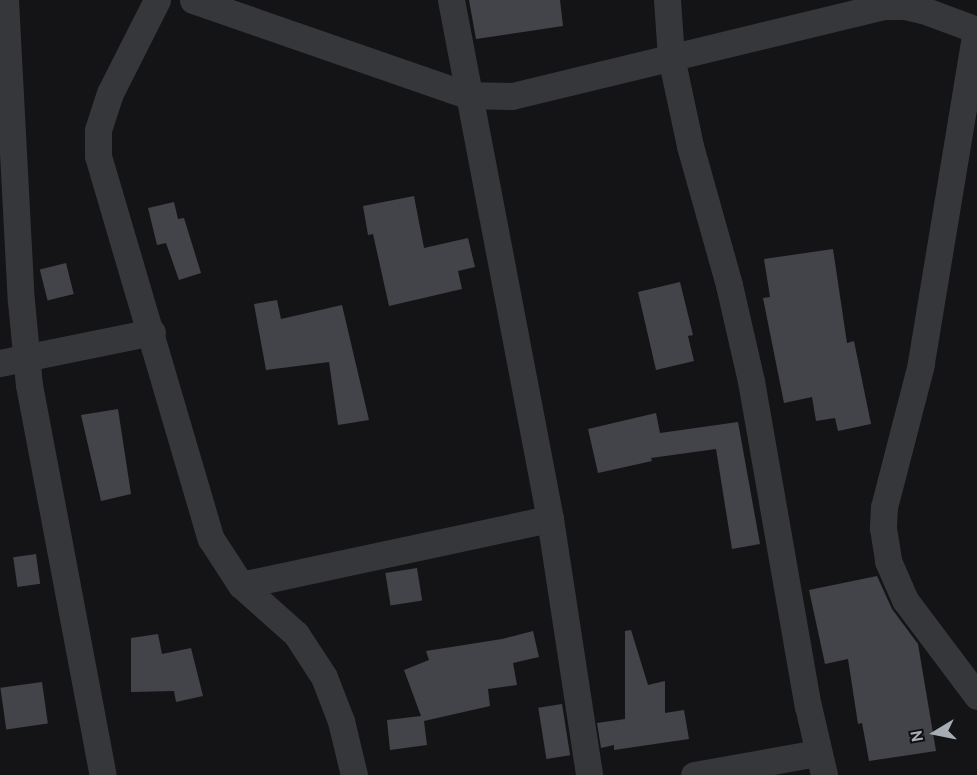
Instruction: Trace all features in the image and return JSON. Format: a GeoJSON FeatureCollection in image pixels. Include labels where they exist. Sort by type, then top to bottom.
{"type":"FeatureCollection","features":[{"type":"Feature","properties":{"kind":"street"},"geometry":{"type":"LineString","coordinates":[[5,0],[21,301],[27,359],[37,431],[103,775]]}},
{"type":"Feature","properties":{"kind":"street"},"geometry":{"type":"LineString","coordinates":[[157,0],[110,93],[96,145],[120,236],[152,332],[211,539],[241,585],[296,634],[324,677],[341,721],[354,775]]}},
{"type":"Feature","properties":{"kind":"street"},"geometry":{"type":"LineString","coordinates":[[193,0],[467,95],[512,96],[884,6],[922,5],[976,30],[921,364],[884,507],[883,528],[888,561],[905,600],[977,696]]}},
{"type":"Feature","properties":{"kind":"street"},"geometry":{"type":"LineString","coordinates":[[451,0],[467,95],[550,519],[589,775]]}},
{"type":"Feature","properties":{"kind":"street"},"geometry":{"type":"LineString","coordinates":[[667,0],[671,57],[690,146],[729,285],[751,381],[820,764],[694,775]]}},
{"type":"Feature","properties":{"kind":"street"},"geometry":{"type":"LineString","coordinates":[[0,363],[152,332]]}},
{"type":"Feature","properties":{"kind":"street"},"geometry":{"type":"LineString","coordinates":[[241,585],[550,519]]}},
{"type":"Feature","properties":{"kind":"building"},"geometry":{"type":"Polygon","coordinates":[[[469,0],[560,0],[563,26],[476,39],[469,0]]]}},
{"type":"Feature","properties":{"kind":"building"},"geometry":{"type":"Polygon","coordinates":[[[414,196],[424,248],[468,238],[475,267],[458,271],[462,289],[389,306],[373,234],[368,235],[363,206],[414,196]]]}},
{"type":"Feature","properties":{"kind":"building"},"geometry":{"type":"Polygon","coordinates":[[[174,202],[178,219],[184,218],[201,273],[179,280],[166,243],[157,245],[148,208],[174,202]]]}},
{"type":"Feature","properties":{"kind":"building"},"geometry":{"type":"Polygon","coordinates":[[[833,249],[847,343],[854,341],[871,424],[838,431],[835,418],[816,421],[812,397],[784,403],[763,298],[770,297],[764,259],[833,249]]]}},
{"type":"Feature","properties":{"kind":"building"},"geometry":{"type":"Polygon","coordinates":[[[66,263],[74,294],[48,301],[40,270],[66,263]]]}},
{"type":"Feature","properties":{"kind":"building"},"geometry":{"type":"Polygon","coordinates":[[[680,282],[693,335],[688,336],[694,361],[656,370],[638,292],[680,282]]]}},
{"type":"Feature","properties":{"kind":"building"},"geometry":{"type":"Polygon","coordinates":[[[277,300],[281,319],[342,305],[369,420],[338,425],[329,362],[266,370],[254,304],[277,300]]]}},
{"type":"Feature","properties":{"kind":"building"},"geometry":{"type":"Polygon","coordinates":[[[118,409],[131,494],[101,501],[81,415],[118,409]]]}},
{"type":"Feature","properties":{"kind":"building"},"geometry":{"type":"Polygon","coordinates":[[[656,413],[660,433],[738,422],[760,544],[732,549],[716,449],[651,458],[652,461],[598,473],[588,429],[656,413]]]}},
{"type":"Feature","properties":{"kind":"building"},"geometry":{"type":"Polygon","coordinates":[[[36,554],[40,584],[17,587],[13,557],[36,554]]]}},
{"type":"Feature","properties":{"kind":"building"},"geometry":{"type":"Polygon","coordinates":[[[417,568],[422,601],[391,606],[385,573],[417,568]]]}},
{"type":"Feature","properties":{"kind":"building"},"geometry":{"type":"Polygon","coordinates":[[[877,576],[892,609],[918,644],[936,751],[869,761],[862,723],[858,724],[848,659],[825,664],[809,590],[877,576]]]}},
{"type":"Feature","properties":{"kind":"building"},"geometry":{"type":"Polygon","coordinates":[[[631,630],[648,685],[665,681],[665,713],[684,710],[689,739],[614,750],[614,745],[601,748],[597,723],[625,719],[625,631],[631,630]]]}},
{"type":"Feature","properties":{"kind":"building"},"geometry":{"type":"Polygon","coordinates":[[[533,631],[539,657],[513,663],[517,685],[488,689],[490,706],[424,721],[427,745],[390,750],[387,720],[421,716],[404,670],[429,660],[426,651],[502,639],[533,631]]]}},
{"type":"Feature","properties":{"kind":"building"},"geometry":{"type":"Polygon","coordinates":[[[158,634],[162,654],[191,648],[203,696],[176,702],[174,691],[131,692],[131,638],[158,634]]]}},
{"type":"Feature","properties":{"kind":"building"},"geometry":{"type":"Polygon","coordinates":[[[42,682],[48,724],[6,729],[0,688],[42,682]]]}},
{"type":"Feature","properties":{"kind":"building"},"geometry":{"type":"Polygon","coordinates":[[[562,704],[570,755],[546,759],[538,708],[562,704]]]}}]}
